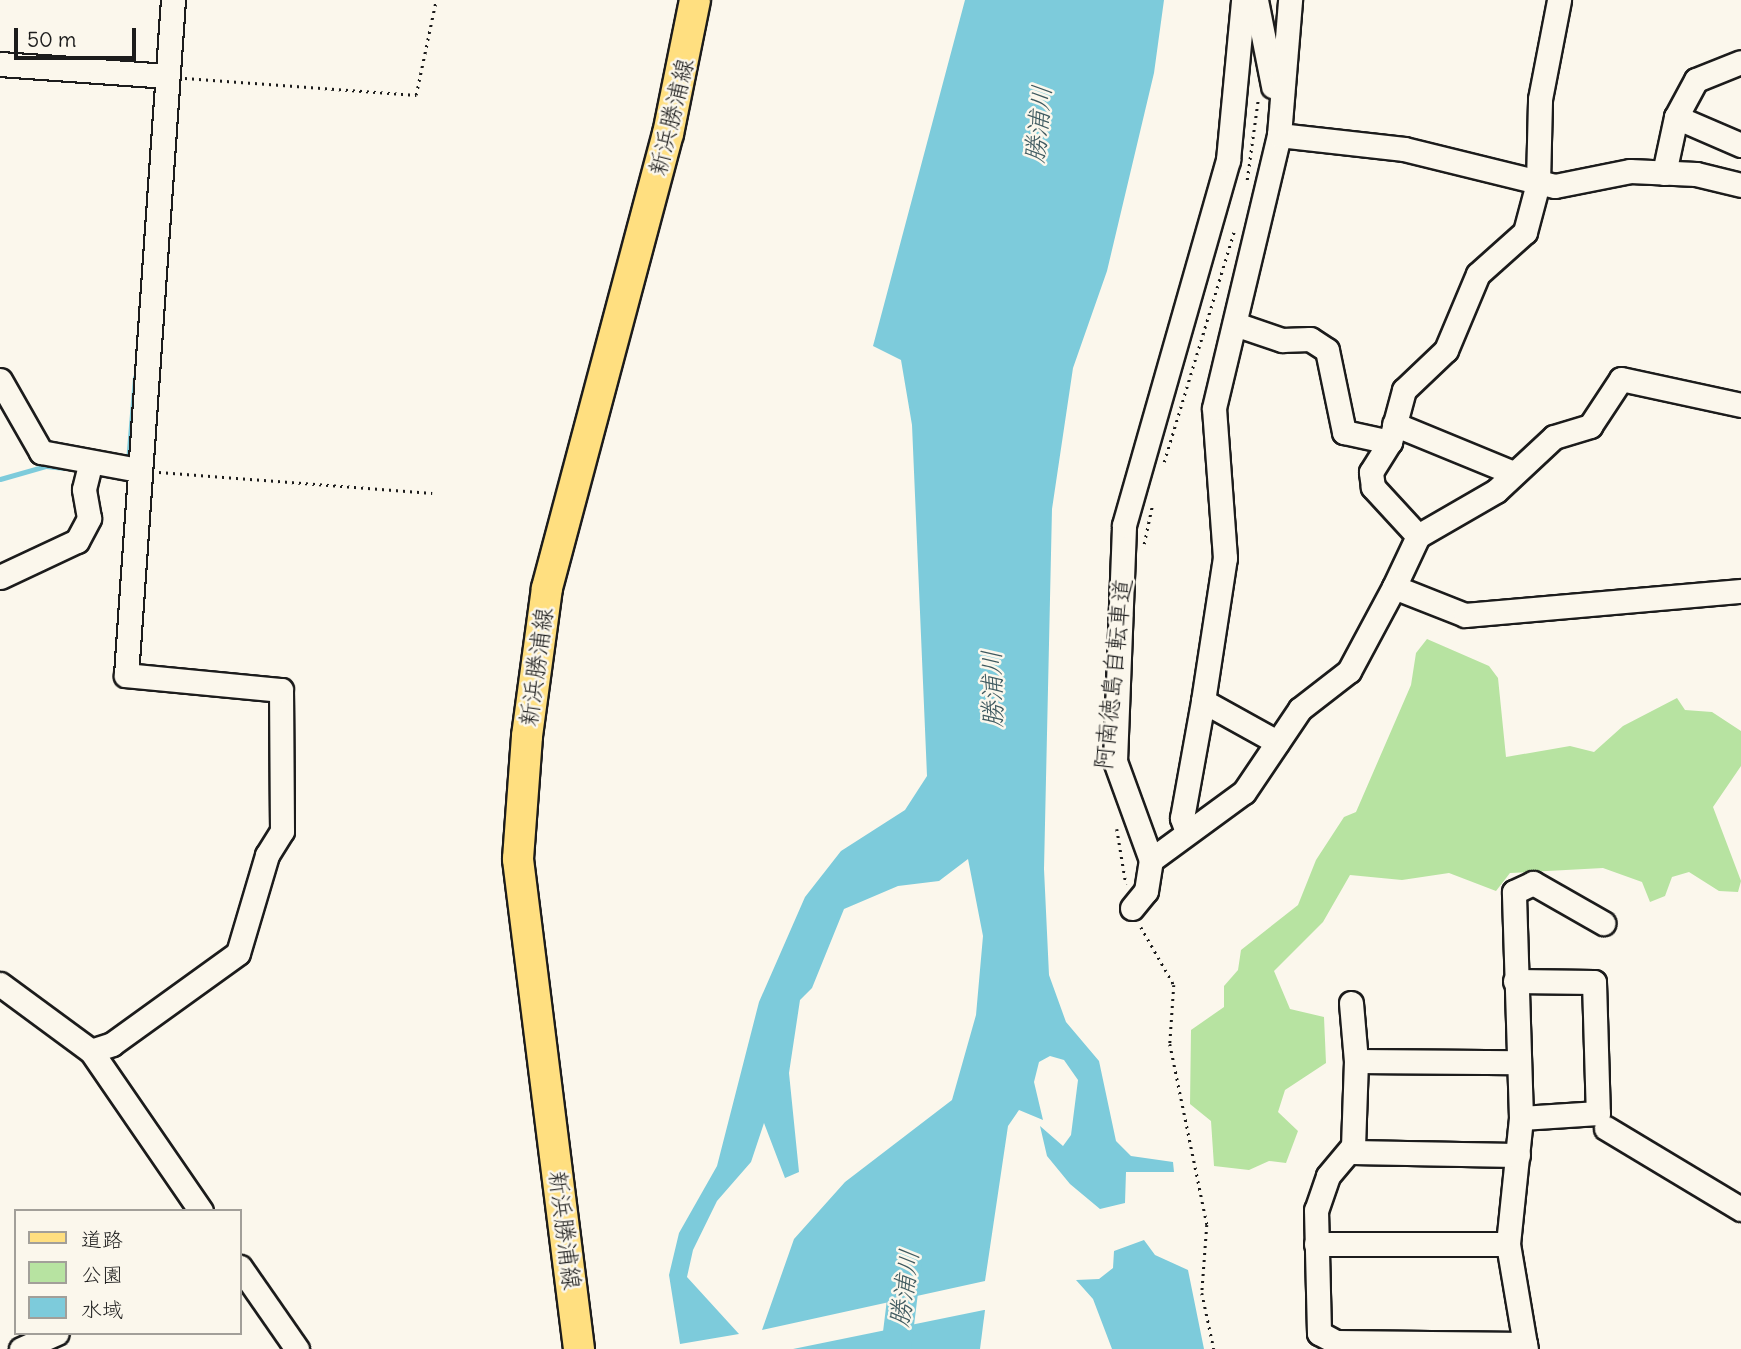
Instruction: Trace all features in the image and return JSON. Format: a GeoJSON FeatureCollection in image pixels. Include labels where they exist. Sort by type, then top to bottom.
{"type":"FeatureCollection","features":[{"type":"Feature","properties":{"kind":"main road","name":"新浜勝浦線"},"geometry":{"type":"LineString","coordinates":[[579,1349],[522,900],[526,748],[547,588],[668,134],[695,2]]}},
{"type":"Feature","properties":{"kind":"street"},"geometry":{"type":"LineString","coordinates":[[91,1051],[135,1028],[238,953],[267,855],[282,831],[281,690],[126,675],[138,470],[173,0]]}},
{"type":"Feature","properties":{"kind":"street"},"geometry":{"type":"LineString","coordinates":[[1132,908],[1146,891],[1151,860],[1115,761],[1118,581],[1129,498],[1182,334],[1228,160],[1243,0]]}},
{"type":"Feature","properties":{"kind":"street"},"geometry":{"type":"LineString","coordinates":[[1256,0],[1279,130]]}},
{"type":"Feature","properties":{"kind":"street"},"geometry":{"type":"LineString","coordinates":[[1186,829],[1182,818],[1225,558],[1214,408],[1279,130],[1290,0]]}},
{"type":"Feature","properties":{"kind":"street"},"geometry":{"type":"LineString","coordinates":[[1418,536],[1370,479],[1392,433],[1404,390],[1446,350],[1478,274],[1520,239],[1538,183],[1540,99],[1559,0]]}},
{"type":"Feature","properties":{"kind":"street"},"geometry":{"type":"LineString","coordinates":[[1664,173],[1676,117],[1696,80],[1741,62]]}},
{"type":"Feature","properties":{"kind":"street"},"geometry":{"type":"LineString","coordinates":[[0,64],[168,76]]}},
{"type":"Feature","properties":{"kind":"street"},"geometry":{"type":"LineString","coordinates":[[1676,117],[1741,145]]}},
{"type":"Feature","properties":{"kind":"street"},"geometry":{"type":"LineString","coordinates":[[1279,130],[1404,149],[1538,183],[1576,185],[1616,173],[1664,173],[1741,186]]}},
{"type":"Feature","properties":{"kind":"street"},"geometry":{"type":"LineString","coordinates":[[1235,324],[1282,340],[1310,339],[1327,349],[1344,432],[1392,433],[1511,472]]}},
{"type":"Feature","properties":{"kind":"street"},"geometry":{"type":"LineString","coordinates":[[1151,860],[1186,829],[1244,792],[1300,709],[1349,671],[1418,536],[1479,503],[1511,472],[1554,437],[1590,426],[1621,379],[1741,405]]}},
{"type":"Feature","properties":{"kind":"street"},"geometry":{"type":"LineString","coordinates":[[0,380],[41,452],[90,465],[138,470]]}},
{"type":"Feature","properties":{"kind":"street"},"geometry":{"type":"LineString","coordinates":[[0,577],[78,541],[89,518],[84,489],[90,465]]}},
{"type":"Feature","properties":{"kind":"street"},"geometry":{"type":"LineString","coordinates":[[1394,587],[1465,615],[1741,591]]}},
{"type":"Feature","properties":{"kind":"street"},"geometry":{"type":"LineString","coordinates":[[1203,701],[1277,742]]}},
{"type":"Feature","properties":{"kind":"street"},"geometry":{"type":"LineString","coordinates":[[1351,1003],[1356,1061],[1350,1152],[1320,1192],[1316,1244],[1319,1333],[1336,1342],[1526,1346],[1508,1244],[1521,1118],[1512,901],[1521,884],[1547,889],[1603,923]]}},
{"type":"Feature","properties":{"kind":"street"},"geometry":{"type":"LineString","coordinates":[[1515,981],[1594,982],[1598,1113],[1521,1118]]}},
{"type":"Feature","properties":{"kind":"street"},"geometry":{"type":"LineString","coordinates":[[0,984],[91,1051],[200,1209]]}},
{"type":"Feature","properties":{"kind":"street"},"geometry":{"type":"LineString","coordinates":[[1356,1061],[1518,1062]]}},
{"type":"Feature","properties":{"kind":"street"},"geometry":{"type":"LineString","coordinates":[[1606,1128],[1741,1209]]}},
{"type":"Feature","properties":{"kind":"street"},"geometry":{"type":"LineString","coordinates":[[1350,1152],[1518,1155]]}},
{"type":"Feature","properties":{"kind":"street"},"geometry":{"type":"LineString","coordinates":[[1316,1244],[1508,1244]]}},
{"type":"Feature","properties":{"kind":"street"},"geometry":{"type":"LineString","coordinates":[[242,1270],[297,1349]]}},
{"type":"Feature","properties":{"kind":"street"},"geometry":{"type":"LineString","coordinates":[[21,1349],[52,1335]]}},
{"type":"Feature","properties":{"kind":"path"},"geometry":{"type":"LineString","coordinates":[[168,76],[416,95],[436,0]]}},
{"type":"Feature","properties":{"kind":"path"},"geometry":{"type":"LineString","coordinates":[[1245,189],[1259,90]]}},
{"type":"Feature","properties":{"kind":"path"},"geometry":{"type":"LineString","coordinates":[[1162,469],[1237,221]]}},
{"type":"Feature","properties":{"kind":"path"},"geometry":{"type":"LineString","coordinates":[[138,470],[432,493]]}},
{"type":"Feature","properties":{"kind":"path","name":"阿南徳島自転車道"},"geometry":{"type":"LineString","coordinates":[[1143,555],[1153,499]]}},
{"type":"Feature","properties":{"kind":"path"},"geometry":{"type":"LineString","coordinates":[[1116,817],[1132,908],[1174,985],[1170,1044],[1207,1225],[1202,1293],[1214,1349]]}},
{"type":"Feature","properties":{"kind":"green space"},"geometry":{"type":"Polygon","coordinates":[[[1427,639],[1489,666],[1498,678],[1506,757],[1570,746],[1594,752],[1623,726],[1677,698],[1685,710],[1712,712],[1741,731],[1741,766],[1713,807],[1741,881],[1738,892],[1719,891],[1689,872],[1672,877],[1665,896],[1650,902],[1642,882],[1603,868],[1510,873],[1496,891],[1449,873],[1402,880],[1350,875],[1323,922],[1274,971],[1290,1009],[1324,1017],[1326,1063],[1285,1090],[1278,1112],[1298,1131],[1286,1163],[1269,1161],[1249,1170],[1214,1166],[1211,1121],[1190,1104],[1191,1030],[1224,1007],[1224,986],[1238,970],[1241,950],[1298,905],[1316,860],[1344,817],[1356,812],[1411,685],[1416,653],[1427,639]]]}},
{"type":"Feature","properties":{"kind":"water"},"geometry":{"type":"Polygon","coordinates":[[[965,0],[1164,0],[1154,73],[1107,271],[1073,368],[1052,509],[1044,869],[1049,975],[1066,1022],[1099,1061],[1116,1141],[1131,1156],[1173,1162],[1174,1172],[1126,1172],[1125,1203],[1100,1209],[1070,1184],[1047,1156],[1040,1126],[1063,1146],[1071,1135],[1078,1080],[1064,1060],[1050,1056],[1039,1062],[1034,1082],[1043,1120],[1019,1110],[1008,1126],[985,1281],[762,1330],[794,1239],[845,1182],[952,1100],[976,1015],[983,936],[968,859],[939,881],[898,886],[844,909],[812,988],[800,1000],[789,1073],[799,1172],[785,1178],[764,1123],[751,1162],[717,1201],[693,1250],[687,1277],[739,1334],[680,1344],[669,1275],[679,1233],[717,1166],[759,1002],[805,897],[841,851],[905,810],[927,776],[912,425],[901,360],[873,346],[965,0]]]}},
{"type":"Feature","properties":{"kind":"water"},"geometry":{"type":"Polygon","coordinates":[[[1144,1240],[1155,1255],[1188,1270],[1204,1349],[1112,1349],[1093,1299],[1076,1280],[1099,1279],[1113,1268],[1114,1251],[1144,1240]]]}},
{"type":"Feature","properties":{"kind":"water"},"geometry":{"type":"Polygon","coordinates":[[[984,1310],[980,1349],[793,1349],[984,1310]]]}},
{"type":"Feature","properties":{"kind":"waterway"},"geometry":{"type":"LineString","coordinates":[[128,462],[135,377]]}},
{"type":"Feature","properties":{"kind":"waterway"},"geometry":{"type":"LineString","coordinates":[[0,479],[46,466],[65,468]]}},
{"type":"Feature","properties":{"kind":"waterway","name":"勝浦川"},"geometry":{"type":"LineString","coordinates":[[896,1349],[907,1259]]}}]}
